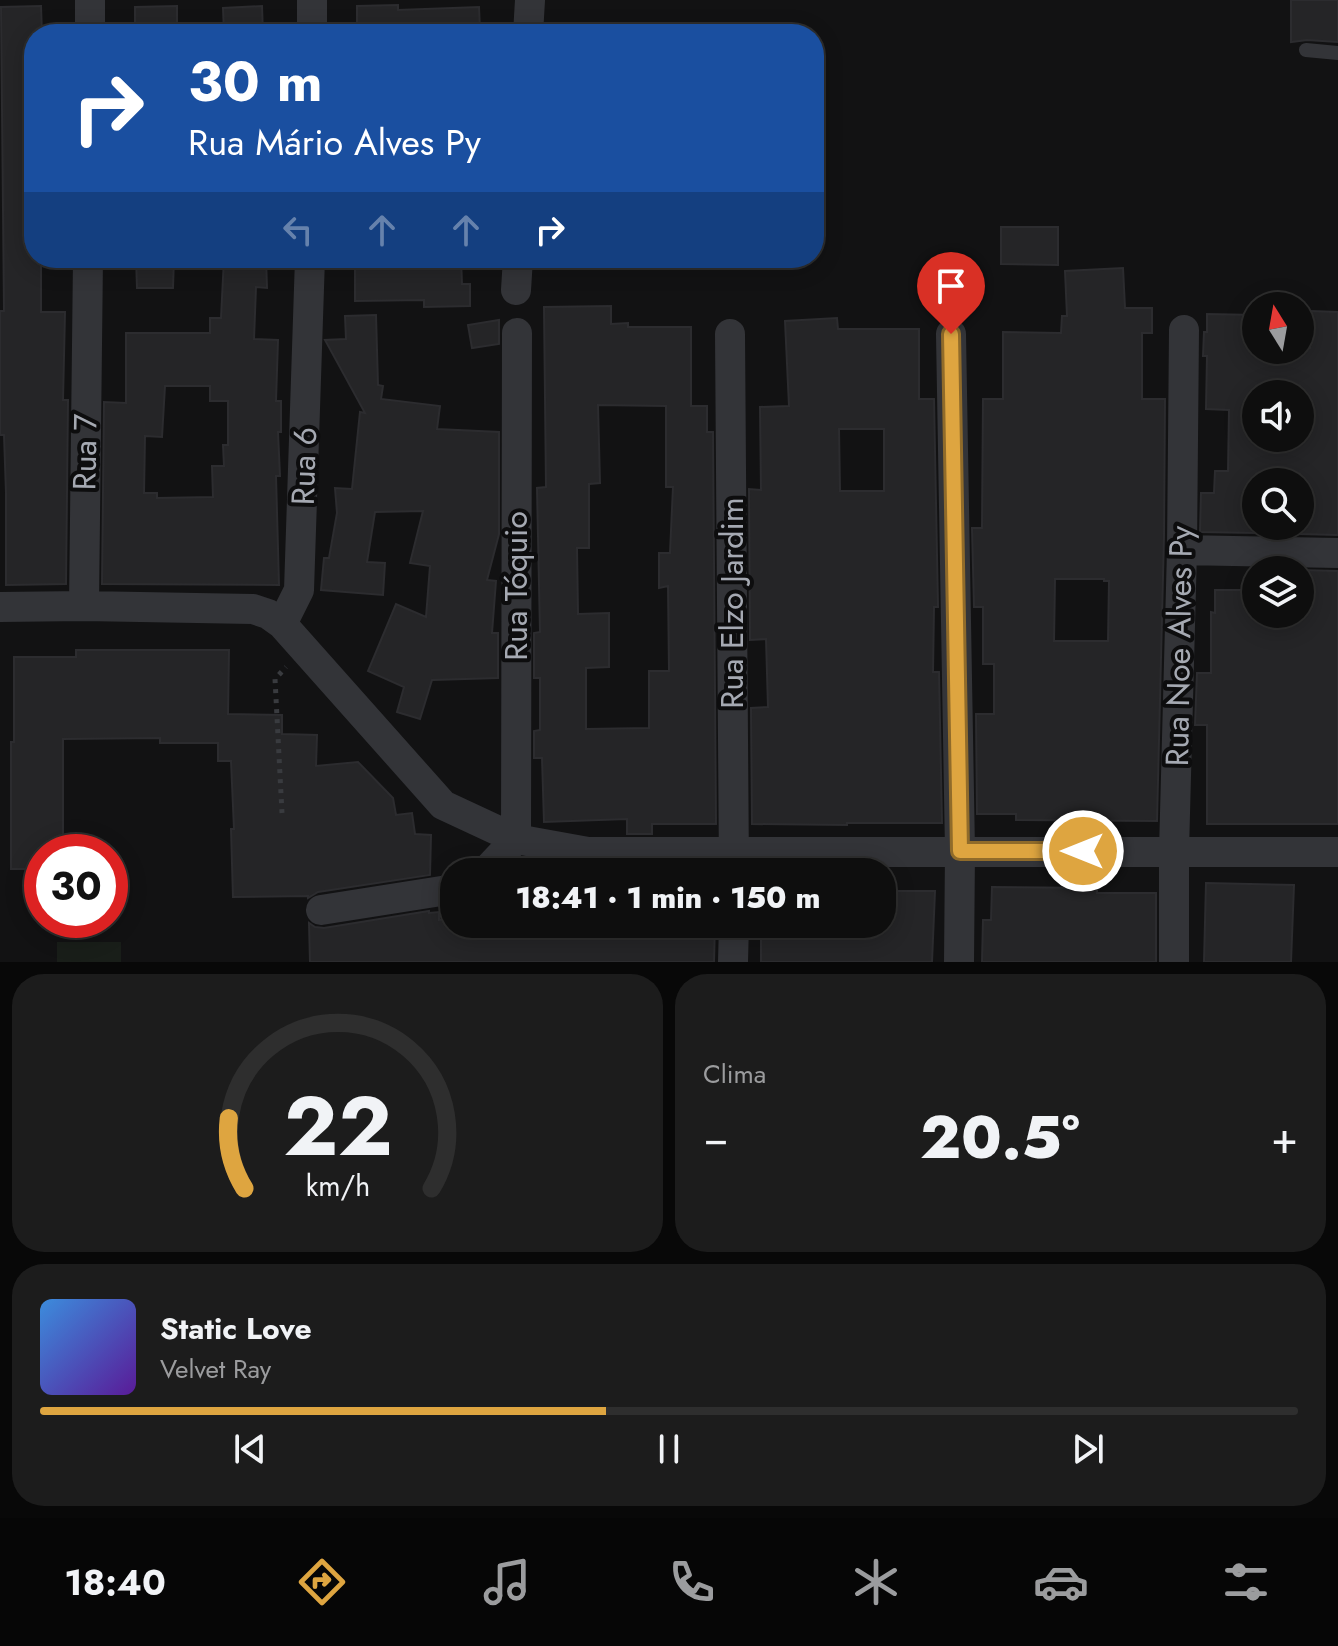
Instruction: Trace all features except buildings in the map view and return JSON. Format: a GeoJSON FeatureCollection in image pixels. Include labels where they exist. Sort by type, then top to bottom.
{"type":"FeatureCollection","features":[{"type":"Feature","properties":{"kind":"street"},"geometry":{"type":"LineString","coordinates":[[90,0],[90,24]]}},
{"type":"Feature","properties":{"kind":"street"},"geometry":{"type":"LineString","coordinates":[[312,0],[312,24]]}},
{"type":"Feature","properties":{"kind":"street"},"geometry":{"type":"LineString","coordinates":[[529,24],[530,0]]}},
{"type":"Feature","properties":{"kind":"street","name":"Rua 7"},"geometry":{"type":"LineString","coordinates":[[84,606],[88,268]]}},
{"type":"Feature","properties":{"kind":"street","name":"Rua 6"},"geometry":{"type":"LineString","coordinates":[[282,624],[299,590],[310,268]]}},
{"type":"Feature","properties":{"kind":"street"},"geometry":{"type":"LineString","coordinates":[[516,290],[517,268]]}},
{"type":"Feature","properties":{"kind":"street","name":"Rua Noe Alves Py"},"geometry":{"type":"LineString","coordinates":[[1174,962],[1184,330]]}},
{"type":"Feature","properties":{"kind":"street","name":"Rua Tóquio"},"geometry":{"type":"LineString","coordinates":[[516,839],[517,333]]}},
{"type":"Feature","properties":{"kind":"street","name":"Rua Elzo Jardim"},"geometry":{"type":"LineString","coordinates":[[730,334],[734,858]]}},
{"type":"Feature","properties":{"kind":"street"},"geometry":{"type":"LineString","coordinates":[[951,334],[960,851],[959,962]]}},
{"type":"Feature","properties":{"kind":"street"},"geometry":{"type":"LineString","coordinates":[[1182,550],[1338,553]]}},
{"type":"Feature","properties":{"kind":"street"},"geometry":{"type":"LineString","coordinates":[[0,607],[253,609],[268,614],[282,624],[443,805],[516,839],[588,852],[685,858]]}},
{"type":"Feature","properties":{"kind":"street"},"geometry":{"type":"LineString","coordinates":[[498,858],[516,839]]}},
{"type":"Feature","properties":{"kind":"street"},"geometry":{"type":"LineString","coordinates":[[802,858],[960,851],[1338,852]]}},
{"type":"Feature","properties":{"kind":"street"},"geometry":{"type":"LineString","coordinates":[[321,910],[440,891]]}},
{"type":"Feature","properties":{"kind":"street"},"geometry":{"type":"LineString","coordinates":[[733,962],[734,938]]}},
{"type":"Feature","properties":{"kind":"lane"},"geometry":{"type":"LineString","coordinates":[[1306,50],[1338,53]]}},
{"type":"Feature","properties":{"kind":"path"},"geometry":{"type":"LineString","coordinates":[[282,813],[275,679],[303,649]]}},
{"type":"Feature","properties":{"kind":"shaded area"},"geometry":{"type":"Polygon","coordinates":[[[57,942],[121,942],[121,962],[57,962],[57,942]]]}},
{"type":"Feature","properties":{"kind":"route"},"geometry":{"type":"LineString","coordinates":[[951,334],[960,851],[1083,851]]}}]}
